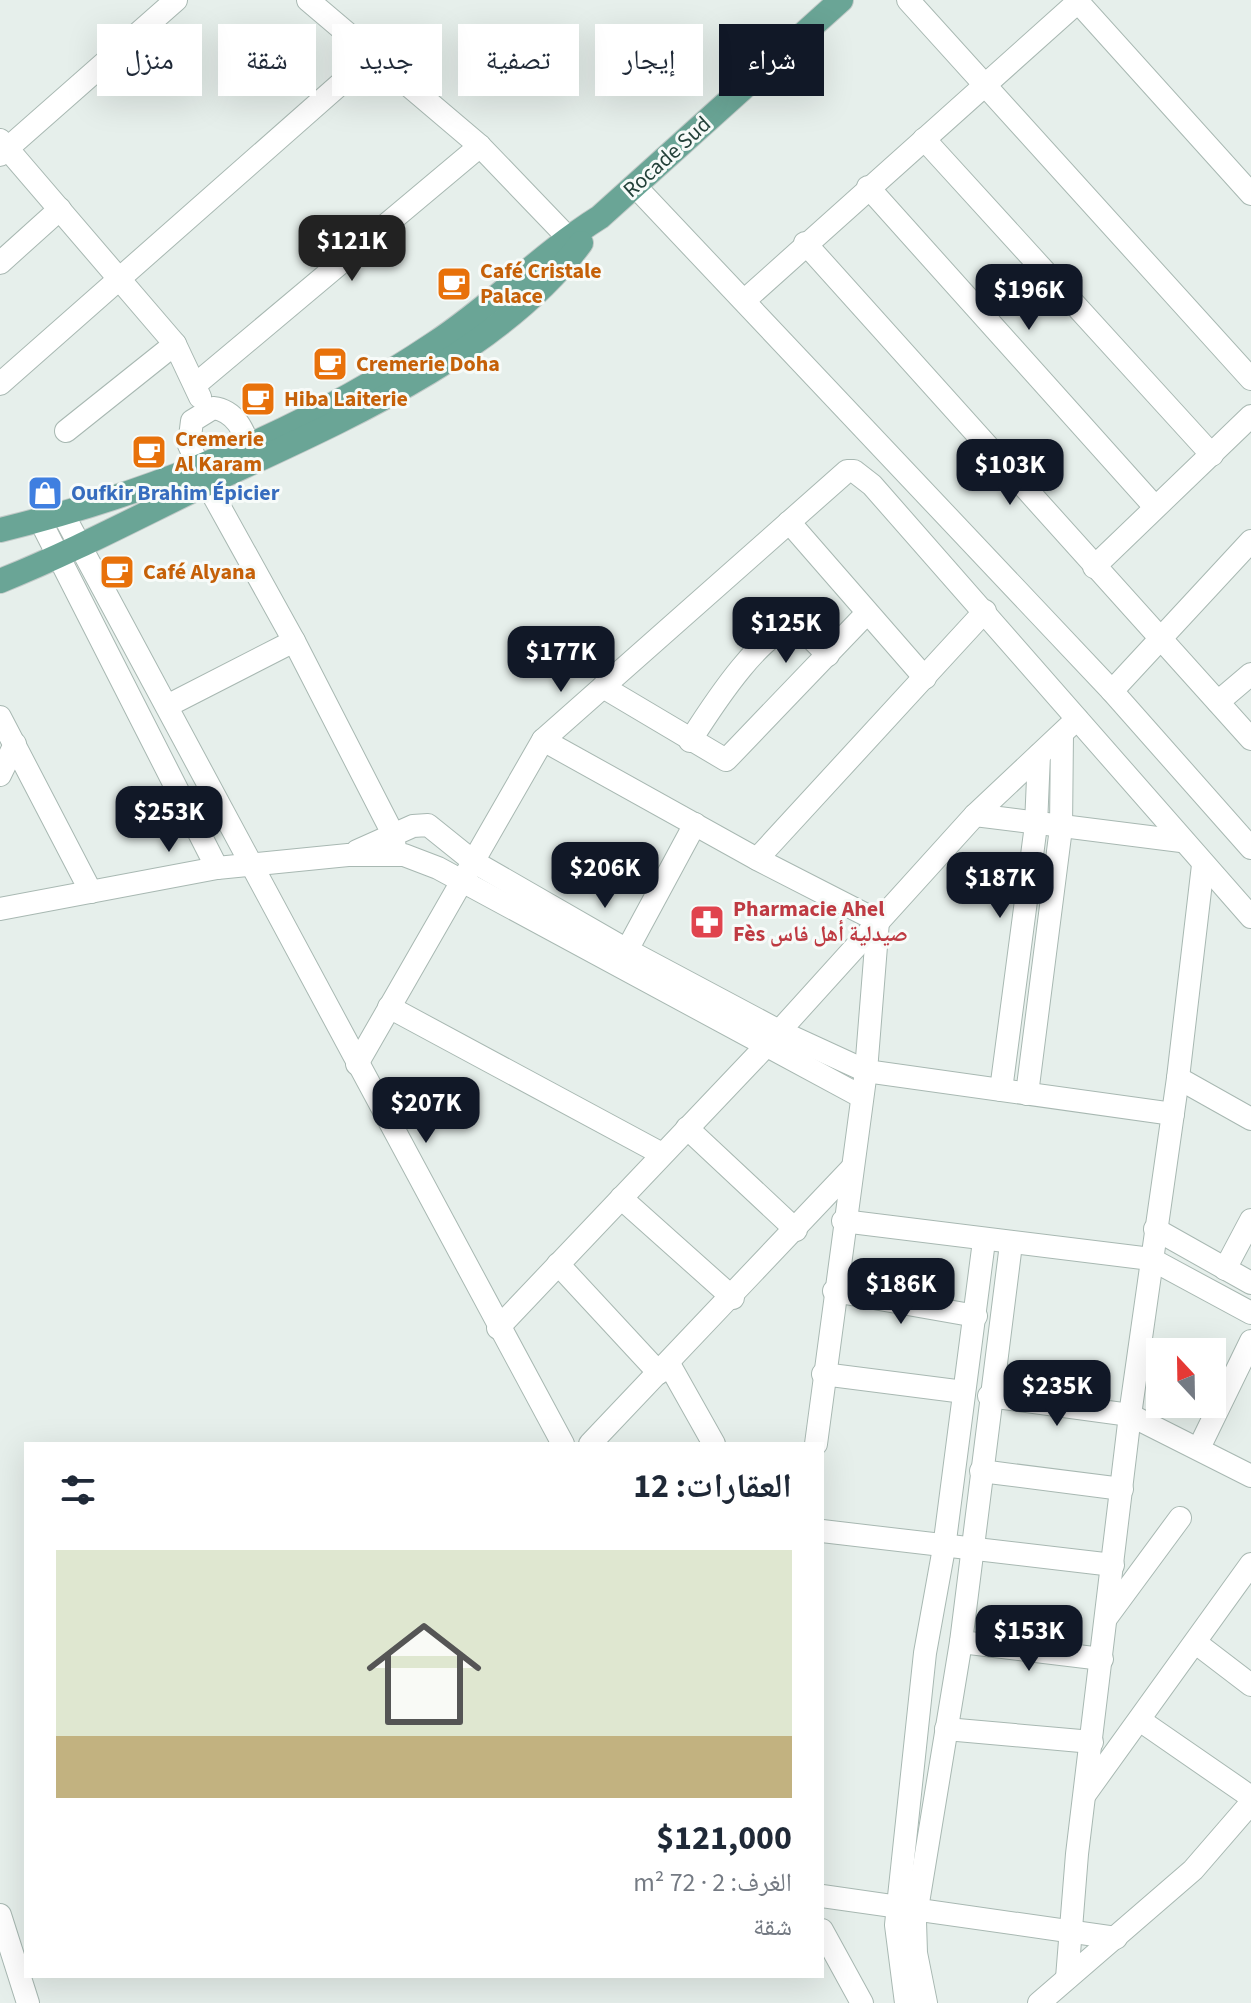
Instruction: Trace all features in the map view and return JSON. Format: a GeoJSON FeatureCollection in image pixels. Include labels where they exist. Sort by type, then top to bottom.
{"type":"FeatureCollection","features":[{"type":"Feature","properties":{"kind":"main road","name":"Rocade Sud"},"geometry":{"type":"LineString","coordinates":[[203,474],[352,417],[432,369],[526,300],[573,243],[830,4]]}},
{"type":"Feature","properties":{"kind":"main road"},"geometry":{"type":"LineString","coordinates":[[0,530],[203,474]]}},
{"type":"Feature","properties":{"kind":"main road"},"geometry":{"type":"LineString","coordinates":[[0,581],[70,552],[203,474]]}},
{"type":"Feature","properties":{"kind":"street"},"geometry":{"type":"LineString","coordinates":[[176,0],[3,148],[60,209],[175,344],[205,410]]}},
{"type":"Feature","properties":{"kind":"street"},"geometry":{"type":"LineString","coordinates":[[308,0],[335,24]]}},
{"type":"Feature","properties":{"kind":"street"},"geometry":{"type":"LineString","coordinates":[[908,0],[1251,379]]}},
{"type":"Feature","properties":{"kind":"street"},"geometry":{"type":"LineString","coordinates":[[745,300],[805,243],[1079,1],[1251,194]]}},
{"type":"Feature","properties":{"kind":"street"},"geometry":{"type":"LineString","coordinates":[[0,384],[332,91]]}},
{"type":"Feature","properties":{"kind":"street"},"geometry":{"type":"LineString","coordinates":[[420,96],[480,146],[573,243]]}},
{"type":"Feature","properties":{"kind":"street"},"geometry":{"type":"LineString","coordinates":[[924,139],[1212,455]]}},
{"type":"Feature","properties":{"kind":"street"},"geometry":{"type":"LineString","coordinates":[[195,385],[480,146]]}},
{"type":"Feature","properties":{"kind":"street"},"geometry":{"type":"LineString","coordinates":[[635,186],[1112,691],[1251,848]]}},
{"type":"Feature","properties":{"kind":"street"},"geometry":{"type":"LineString","coordinates":[[868,187],[1155,507]]}},
{"type":"Feature","properties":{"kind":"street"},"geometry":{"type":"LineString","coordinates":[[0,263],[60,209]]}},
{"type":"Feature","properties":{"kind":"street"},"geometry":{"type":"LineString","coordinates":[[805,243],[1251,739]]}},
{"type":"Feature","properties":{"kind":"street"},"geometry":{"type":"LineString","coordinates":[[66,431],[175,344]]}},
{"type":"Feature","properties":{"kind":"street"},"geometry":{"type":"LineString","coordinates":[[205,410],[230,413],[252,453]]}},
{"type":"Feature","properties":{"kind":"street"},"geometry":{"type":"LineString","coordinates":[[205,410],[188,428],[189,445],[294,641],[394,844],[461,882],[623,959],[772,1039],[862,1097]]}},
{"type":"Feature","properties":{"kind":"street"},"geometry":{"type":"LineString","coordinates":[[1094,567],[1251,416]]}},
{"type":"Feature","properties":{"kind":"street"},"geometry":{"type":"LineString","coordinates":[[357,1064],[543,740],[837,477],[854,471],[872,485],[985,611],[1070,726],[1251,917]]}},
{"type":"Feature","properties":{"kind":"street"},"geometry":{"type":"LineString","coordinates":[[52,517],[217,868]]}},
{"type":"Feature","properties":{"kind":"street"},"geometry":{"type":"LineString","coordinates":[[789,522],[925,678]]}},
{"type":"Feature","properties":{"kind":"street"},"geometry":{"type":"LineString","coordinates":[[1112,691],[1251,541]]}},
{"type":"Feature","properties":{"kind":"street"},"geometry":{"type":"LineString","coordinates":[[70,552],[167,706],[562,1442]]}},
{"type":"Feature","properties":{"kind":"street"},"geometry":{"type":"LineString","coordinates":[[757,859],[985,611]]}},
{"type":"Feature","properties":{"kind":"street"},"geometry":{"type":"LineString","coordinates":[[603,687],[723,760],[730,758],[867,613]]}},
{"type":"Feature","properties":{"kind":"street"},"geometry":{"type":"LineString","coordinates":[[690,741],[732,678],[785,629],[800,627],[828,655]]}},
{"type":"Feature","properties":{"kind":"street"},"geometry":{"type":"LineString","coordinates":[[167,706],[294,641]]}},
{"type":"Feature","properties":{"kind":"street"},"geometry":{"type":"LineString","coordinates":[[1218,702],[1251,674]]}},
{"type":"Feature","properties":{"kind":"street"},"geometry":{"type":"LineString","coordinates":[[0,717],[91,892]]}},
{"type":"Feature","properties":{"kind":"street"},"geometry":{"type":"LineString","coordinates":[[498,1328],[772,1039],[975,815],[1070,726]]}},
{"type":"Feature","properties":{"kind":"street"},"geometry":{"type":"LineString","coordinates":[[1027,1094],[1061,828],[1070,726]]}},
{"type":"Feature","properties":{"kind":"street"},"geometry":{"type":"LineString","coordinates":[[543,740],[757,859],[878,921]]}},
{"type":"Feature","properties":{"kind":"street"},"geometry":{"type":"LineString","coordinates":[[0,775],[15,744]]}},
{"type":"Feature","properties":{"kind":"street"},"geometry":{"type":"LineString","coordinates":[[1001,1090],[1036,825],[1039,755]]}},
{"type":"Feature","properties":{"kind":"street"},"geometry":{"type":"LineString","coordinates":[[975,815],[1181,841]]}},
{"type":"Feature","properties":{"kind":"street"},"geometry":{"type":"LineString","coordinates":[[0,909],[217,868],[348,855],[394,844],[418,824],[428,825],[474,862],[623,959]]}},
{"type":"Feature","properties":{"kind":"street"},"geometry":{"type":"LineString","coordinates":[[623,959],[695,824]]}},
{"type":"Feature","properties":{"kind":"street"},"geometry":{"type":"LineString","coordinates":[[1067,1978],[1074,1931],[1077,1854],[1130,1415],[1178,1078],[1203,865]]}},
{"type":"Feature","properties":{"kind":"street"},"geometry":{"type":"LineString","coordinates":[[816,1442],[843,1221],[866,1071],[878,921]]}},
{"type":"Feature","properties":{"kind":"street"},"geometry":{"type":"LineString","coordinates":[[389,1007],[662,1154]]}},
{"type":"Feature","properties":{"kind":"street"},"geometry":{"type":"LineString","coordinates":[[772,1039],[866,1071],[1173,1114]]}},
{"type":"Feature","properties":{"kind":"street"},"geometry":{"type":"LineString","coordinates":[[1178,1078],[1251,1119]]}},
{"type":"Feature","properties":{"kind":"street"},"geometry":{"type":"LineString","coordinates":[[687,1128],[796,1230]]}},
{"type":"Feature","properties":{"kind":"street"},"geometry":{"type":"LineString","coordinates":[[592,1442],[733,1298],[851,1169]]}},
{"type":"Feature","properties":{"kind":"street"},"geometry":{"type":"LineString","coordinates":[[621,1198],[733,1298]]}},
{"type":"Feature","properties":{"kind":"street"},"geometry":{"type":"LineString","coordinates":[[1225,1269],[1251,1220]]}},
{"type":"Feature","properties":{"kind":"street"},"geometry":{"type":"LineString","coordinates":[[843,1221],[984,1241],[1151,1259],[1251,1313]]}},
{"type":"Feature","properties":{"kind":"street"},"geometry":{"type":"LineString","coordinates":[[1155,1229],[1251,1283]]}},
{"type":"Feature","properties":{"kind":"street"},"geometry":{"type":"LineString","coordinates":[[926,2003],[908,1906],[925,1653],[944,1548],[984,1241]]}},
{"type":"Feature","properties":{"kind":"street"},"geometry":{"type":"LineString","coordinates":[[906,2003],[895,1937],[931,1841],[961,1642],[989,1396],[1011,1244]]}},
{"type":"Feature","properties":{"kind":"street"},"geometry":{"type":"LineString","coordinates":[[558,1264],[664,1368],[713,1442]]}},
{"type":"Feature","properties":{"kind":"street"},"geometry":{"type":"LineString","coordinates":[[834,1291],[976,1316]]}},
{"type":"Feature","properties":{"kind":"street"},"geometry":{"type":"LineString","coordinates":[[1199,1448],[1251,1341]]}},
{"type":"Feature","properties":{"kind":"street"},"geometry":{"type":"LineString","coordinates":[[823,1374],[964,1392]]}},
{"type":"Feature","properties":{"kind":"street"},"geometry":{"type":"LineString","coordinates":[[989,1396],[1130,1415],[1251,1476]]}},
{"type":"Feature","properties":{"kind":"street"},"geometry":{"type":"LineString","coordinates":[[981,1471],[1122,1489]]}},
{"type":"Feature","properties":{"kind":"street"},"geometry":{"type":"LineString","coordinates":[[1106,1618],[1180,1518]]}},
{"type":"Feature","properties":{"kind":"street"},"geometry":{"type":"LineString","coordinates":[[824,1531],[944,1548],[1113,1565]]}},
{"type":"Feature","properties":{"kind":"street"},"geometry":{"type":"LineString","coordinates":[[1086,1793],[1141,1721],[1250,1566]]}},
{"type":"Feature","properties":{"kind":"street"},"geometry":{"type":"LineString","coordinates":[[961,1642],[1102,1659]]}},
{"type":"Feature","properties":{"kind":"street"},"geometry":{"type":"LineString","coordinates":[[1196,1643],[1251,1685]]}},
{"type":"Feature","properties":{"kind":"street"},"geometry":{"type":"LineString","coordinates":[[1141,1721],[1251,1797]]}},
{"type":"Feature","properties":{"kind":"street"},"geometry":{"type":"LineString","coordinates":[[946,1729],[1092,1742]]}},
{"type":"Feature","properties":{"kind":"street"},"geometry":{"type":"LineString","coordinates":[[1039,2003],[1209,1854],[1251,1803]]}},
{"type":"Feature","properties":{"kind":"street"},"geometry":{"type":"LineString","coordinates":[[824,1896],[1116,1938]]}},
{"type":"Feature","properties":{"kind":"street"},"geometry":{"type":"LineString","coordinates":[[0,1915],[28,2003]]}},
{"type":"Feature","properties":{"kind":"street"},"geometry":{"type":"LineString","coordinates":[[824,1934],[862,2003]]}},
{"type":"Feature","properties":{"kind":"place","name":"Café Cristale Palace"},"geometry":{"type":"Point","coordinates":[454,284]}},
{"type":"Feature","properties":{"kind":"place","name":"Cremerie Doha"},"geometry":{"type":"Point","coordinates":[330,364]}},
{"type":"Feature","properties":{"kind":"place","name":"Hiba Laiterie"},"geometry":{"type":"Point","coordinates":[258,399]}},
{"type":"Feature","properties":{"kind":"place","name":"Cremerie Al Karam"},"geometry":{"type":"Point","coordinates":[149,452]}},
{"type":"Feature","properties":{"kind":"place","name":"Oufkir Brahim Épicier"},"geometry":{"type":"Point","coordinates":[45,493]}},
{"type":"Feature","properties":{"kind":"place","name":"Café Alyana"},"geometry":{"type":"Point","coordinates":[117,572]}},
{"type":"Feature","properties":{"kind":"place","name":"Pharmacie Ahel Fès صيدلية أهل فاس"},"geometry":{"type":"Point","coordinates":[707,922]}}]}
